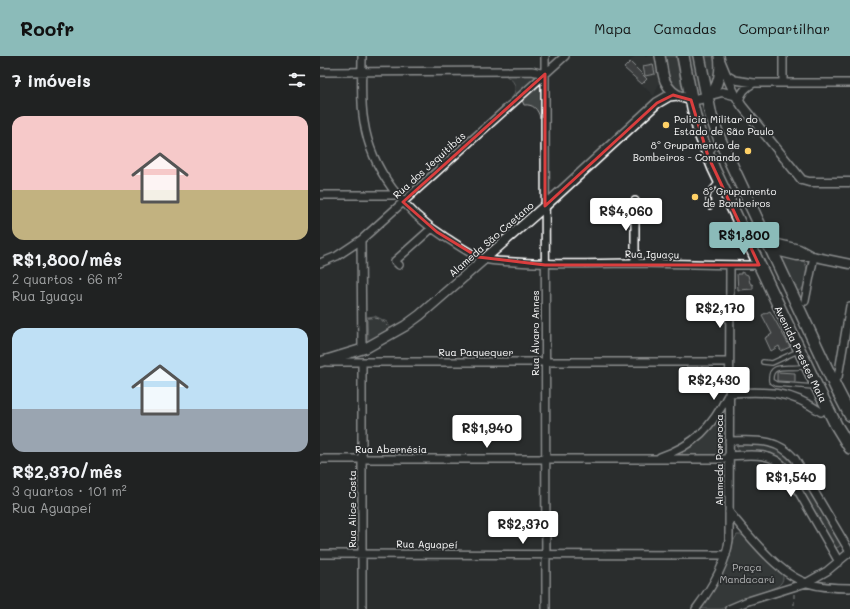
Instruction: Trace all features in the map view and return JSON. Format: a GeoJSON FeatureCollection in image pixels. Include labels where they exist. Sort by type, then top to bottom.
{"type":"FeatureCollection","features":[{"type":"Feature","properties":{"kind":"highway","name":"Avenida Prestes Maia"},"geometry":{"type":"LineString","coordinates":[[683,56],[691,100],[699,132],[708,156],[799,350],[836,425],[850,448]]}},
{"type":"Feature","properties":{"kind":"highway","name":"Avenida Prestes Maia"},"geometry":{"type":"LineString","coordinates":[[699,56],[714,125],[720,140],[850,415]]}},
{"type":"Feature","properties":{"kind":"highway"},"geometry":{"type":"LineString","coordinates":[[747,238],[758,246],[772,250]]}},
{"type":"Feature","properties":{"kind":"main road"},"geometry":{"type":"LineString","coordinates":[[660,56],[665,80],[678,95],[691,100],[707,96],[715,88],[720,74],[720,58]]}},
{"type":"Feature","properties":{"kind":"main road","name":"Alameda São Caetano"},"geometry":{"type":"LineString","coordinates":[[657,103],[664,91],[665,80]]}},
{"type":"Feature","properties":{"kind":"main road","name":"Alameda São Caetano"},"geometry":{"type":"LineString","coordinates":[[320,362],[362,349],[392,334],[420,315],[545,206],[657,103],[668,96],[678,95]]}},
{"type":"Feature","properties":{"kind":"street"},"geometry":{"type":"LineString","coordinates":[[362,56],[362,111],[366,135],[382,174],[396,195],[432,228],[478,257],[485,259]]}},
{"type":"Feature","properties":{"kind":"street","name":"Rua Álvaro Annes"},"geometry":{"type":"LineString","coordinates":[[545,56],[546,609]]}},
{"type":"Feature","properties":{"kind":"street","name":"Rua dos Jequitibás"},"geometry":{"type":"LineString","coordinates":[[320,263],[337,256],[361,240],[565,56]]}},
{"type":"Feature","properties":{"kind":"street"},"geometry":{"type":"LineString","coordinates":[[783,56],[783,83]]}},
{"type":"Feature","properties":{"kind":"street"},"geometry":{"type":"LineString","coordinates":[[720,58],[737,99],[802,180],[809,182],[850,182]]}},
{"type":"Feature","properties":{"kind":"street"},"geometry":{"type":"LineString","coordinates":[[320,72],[532,71],[545,74]]}},
{"type":"Feature","properties":{"kind":"street"},"geometry":{"type":"LineString","coordinates":[[728,76],[735,80],[754,83],[850,83]]}},
{"type":"Feature","properties":{"kind":"street"},"geometry":{"type":"LineString","coordinates":[[737,99],[745,88],[754,83]]}},
{"type":"Feature","properties":{"kind":"street"},"geometry":{"type":"LineString","coordinates":[[707,96],[722,92],[737,99]]}},
{"type":"Feature","properties":{"kind":"street"},"geometry":{"type":"LineString","coordinates":[[320,195],[396,195]]}},
{"type":"Feature","properties":{"kind":"street"},"geometry":{"type":"LineString","coordinates":[[635,201],[635,263]]}},
{"type":"Feature","properties":{"kind":"street"},"geometry":{"type":"LineString","coordinates":[[399,265],[395,261],[432,228]]}},
{"type":"Feature","properties":{"kind":"street"},"geometry":{"type":"LineString","coordinates":[[766,239],[774,243],[799,249],[812,256]]}},
{"type":"Feature","properties":{"kind":"street"},"geometry":{"type":"LineString","coordinates":[[361,240],[362,349]]}},
{"type":"Feature","properties":{"kind":"street"},"geometry":{"type":"LineString","coordinates":[[772,250],[797,256],[812,256],[850,264]]}},
{"type":"Feature","properties":{"kind":"street"},"geometry":{"type":"LineString","coordinates":[[805,301],[812,256]]}},
{"type":"Feature","properties":{"kind":"street","name":"Rua Iguaçu"},"geometry":{"type":"LineString","coordinates":[[485,259],[545,265],[635,263],[759,265]]}},
{"type":"Feature","properties":{"kind":"street","name":"Alameda Pororoca"},"geometry":{"type":"LineString","coordinates":[[729,512],[728,457],[730,265]]}},
{"type":"Feature","properties":{"kind":"street"},"geometry":{"type":"LineString","coordinates":[[838,377],[850,306]]}},
{"type":"Feature","properties":{"kind":"street","name":"Rua Paquequer"},"geometry":{"type":"LineString","coordinates":[[320,362],[729,362]]}},
{"type":"Feature","properties":{"kind":"street","name":"Rua Alice Costa"},"geometry":{"type":"LineString","coordinates":[[362,362],[362,609]]}},
{"type":"Feature","properties":{"kind":"street"},"geometry":{"type":"LineString","coordinates":[[654,459],[677,450],[691,442],[704,431],[715,418],[729,393],[765,392],[786,394],[821,412]]}},
{"type":"Feature","properties":{"kind":"street"},"geometry":{"type":"LineString","coordinates":[[715,418],[723,420],[729,424]]}},
{"type":"Feature","properties":{"kind":"street"},"geometry":{"type":"LineString","coordinates":[[729,441],[766,441],[778,445],[788,451],[795,459],[850,552],[827,571],[806,582],[748,601],[729,609]]}},
{"type":"Feature","properties":{"kind":"street","name":"Rua Abernésia"},"geometry":{"type":"LineString","coordinates":[[320,459],[654,459],[761,455],[781,463],[785,468],[839,562]]}},
{"type":"Feature","properties":{"kind":"street"},"geometry":{"type":"LineString","coordinates":[[696,609],[715,581],[726,555],[729,540],[729,512]]}},
{"type":"Feature","properties":{"kind":"street"},"geometry":{"type":"LineString","coordinates":[[729,512],[772,559],[791,575],[806,582],[836,588],[850,588]]}},
{"type":"Feature","properties":{"kind":"street","name":"Rua Aguapeí"},"geometry":{"type":"LineString","coordinates":[[320,554],[726,555]]}},
{"type":"Feature","properties":{"kind":"lane"},"geometry":{"type":"LineString","coordinates":[[708,156],[720,140]]}},
{"type":"Feature","properties":{"kind":"lane"},"geometry":{"type":"LineString","coordinates":[[710,207],[707,198],[709,193],[719,181]]}},
{"type":"Feature","properties":{"kind":"lane"},"geometry":{"type":"LineString","coordinates":[[763,362],[772,362],[799,350]]}},
{"type":"Feature","properties":{"kind":"lane"},"geometry":{"type":"LineString","coordinates":[[807,366],[774,369],[770,375],[770,381],[776,384],[817,387]]}},
{"type":"Feature","properties":{"kind":"path"},"geometry":{"type":"LineString","coordinates":[[362,320],[373,318],[380,319],[386,323],[392,334]]}},
{"type":"Feature","properties":{"kind":"path"},"geometry":{"type":"LineString","coordinates":[[794,587],[794,609]]}},
{"type":"Feature","properties":{"kind":"highlighted area"},"geometry":{"type":"Polygon","coordinates":[[[545,74],[545,206],[657,103],[673,95],[691,100],[708,156],[759,265],[545,265],[478,257],[437,232],[403,202],[545,74]]]}},
{"type":"Feature","properties":{"kind":"shaded area"},"geometry":{"type":"Polygon","coordinates":[[[635,56],[655,56],[659,83],[654,96],[624,68],[635,56]]]}},
{"type":"Feature","properties":{"kind":"green space"},"geometry":{"type":"Polygon","coordinates":[[[665,56],[676,56],[683,93],[674,86],[672,82],[668,72],[665,56]]]}},
{"type":"Feature","properties":{"kind":"green space"},"geometry":{"type":"Polygon","coordinates":[[[686,56],[695,56],[701,93],[693,95],[686,56]]]}},
{"type":"Feature","properties":{"kind":"green space"},"geometry":{"type":"Polygon","coordinates":[[[703,56],[716,56],[715,80],[709,89],[703,56]]]}},
{"type":"Feature","properties":{"kind":"green space"},"geometry":{"type":"Polygon","coordinates":[[[506,74],[532,75],[535,77],[534,81],[515,98],[513,96],[515,90],[514,84],[506,76],[506,74]]]}},
{"type":"Feature","properties":{"kind":"green space"},"geometry":{"type":"Polygon","coordinates":[[[541,85],[542,110],[540,118],[535,108],[530,105],[524,105],[522,100],[541,85]]]}},
{"type":"Feature","properties":{"kind":"green space"},"geometry":{"type":"Polygon","coordinates":[[[785,256],[801,260],[806,266],[807,274],[805,286],[795,293],[781,261],[785,256]]]}},
{"type":"Feature","properties":{"kind":"green space"},"geometry":{"type":"Polygon","coordinates":[[[375,316],[387,322],[391,329],[368,342],[367,317],[375,316]]]}},
{"type":"Feature","properties":{"kind":"green space"},"geometry":{"type":"Polygon","coordinates":[[[720,421],[724,423],[726,427],[725,454],[721,456],[684,456],[682,454],[683,451],[701,438],[716,422],[720,421]]]}},
{"type":"Feature","properties":{"kind":"green space"},"geometry":{"type":"Polygon","coordinates":[[[758,443],[777,447],[793,461],[839,539],[841,544],[839,547],[834,548],[782,461],[740,452],[737,447],[740,444],[758,443]]]}},
{"type":"Feature","properties":{"kind":"green space","name":"Praça Mandacarú"},"geometry":{"type":"Polygon","coordinates":[[[737,535],[742,535],[747,538],[782,572],[782,581],[778,586],[721,609],[699,609],[728,558],[737,535]]]}},
{"type":"Feature","properties":{"kind":"building"},"geometry":{"type":"Polygon","coordinates":[[[630,62],[647,79],[642,84],[624,68],[630,62]]]}},
{"type":"Feature","properties":{"kind":"building"},"geometry":{"type":"Polygon","coordinates":[[[653,64],[655,74],[645,76],[643,66],[653,64]]]}},
{"type":"Feature","properties":{"kind":"building"},"geometry":{"type":"Polygon","coordinates":[[[741,272],[748,275],[750,283],[753,285],[753,289],[738,290],[737,274],[741,274],[741,272]]]}},
{"type":"Feature","properties":{"kind":"building"},"geometry":{"type":"Polygon","coordinates":[[[770,311],[790,347],[781,351],[779,346],[771,351],[765,338],[772,334],[762,315],[770,311]]]}},
{"type":"Feature","properties":{"kind":"building"},"geometry":{"type":"Polygon","coordinates":[[[777,372],[795,373],[795,382],[777,381],[777,372]]]}},
{"type":"Feature","properties":{"kind":"place","name":"Policia Militar do Estado de São Paulo"},"geometry":{"type":"Point","coordinates":[666,125]}},
{"type":"Feature","properties":{"kind":"place","name":"8° Grupamento de Bombeiros - Comando"},"geometry":{"type":"Point","coordinates":[748,151]}},
{"type":"Feature","properties":{"kind":"place","name":"8° Grupamento de Bombeiros"},"geometry":{"type":"Point","coordinates":[695,197]}}]}
